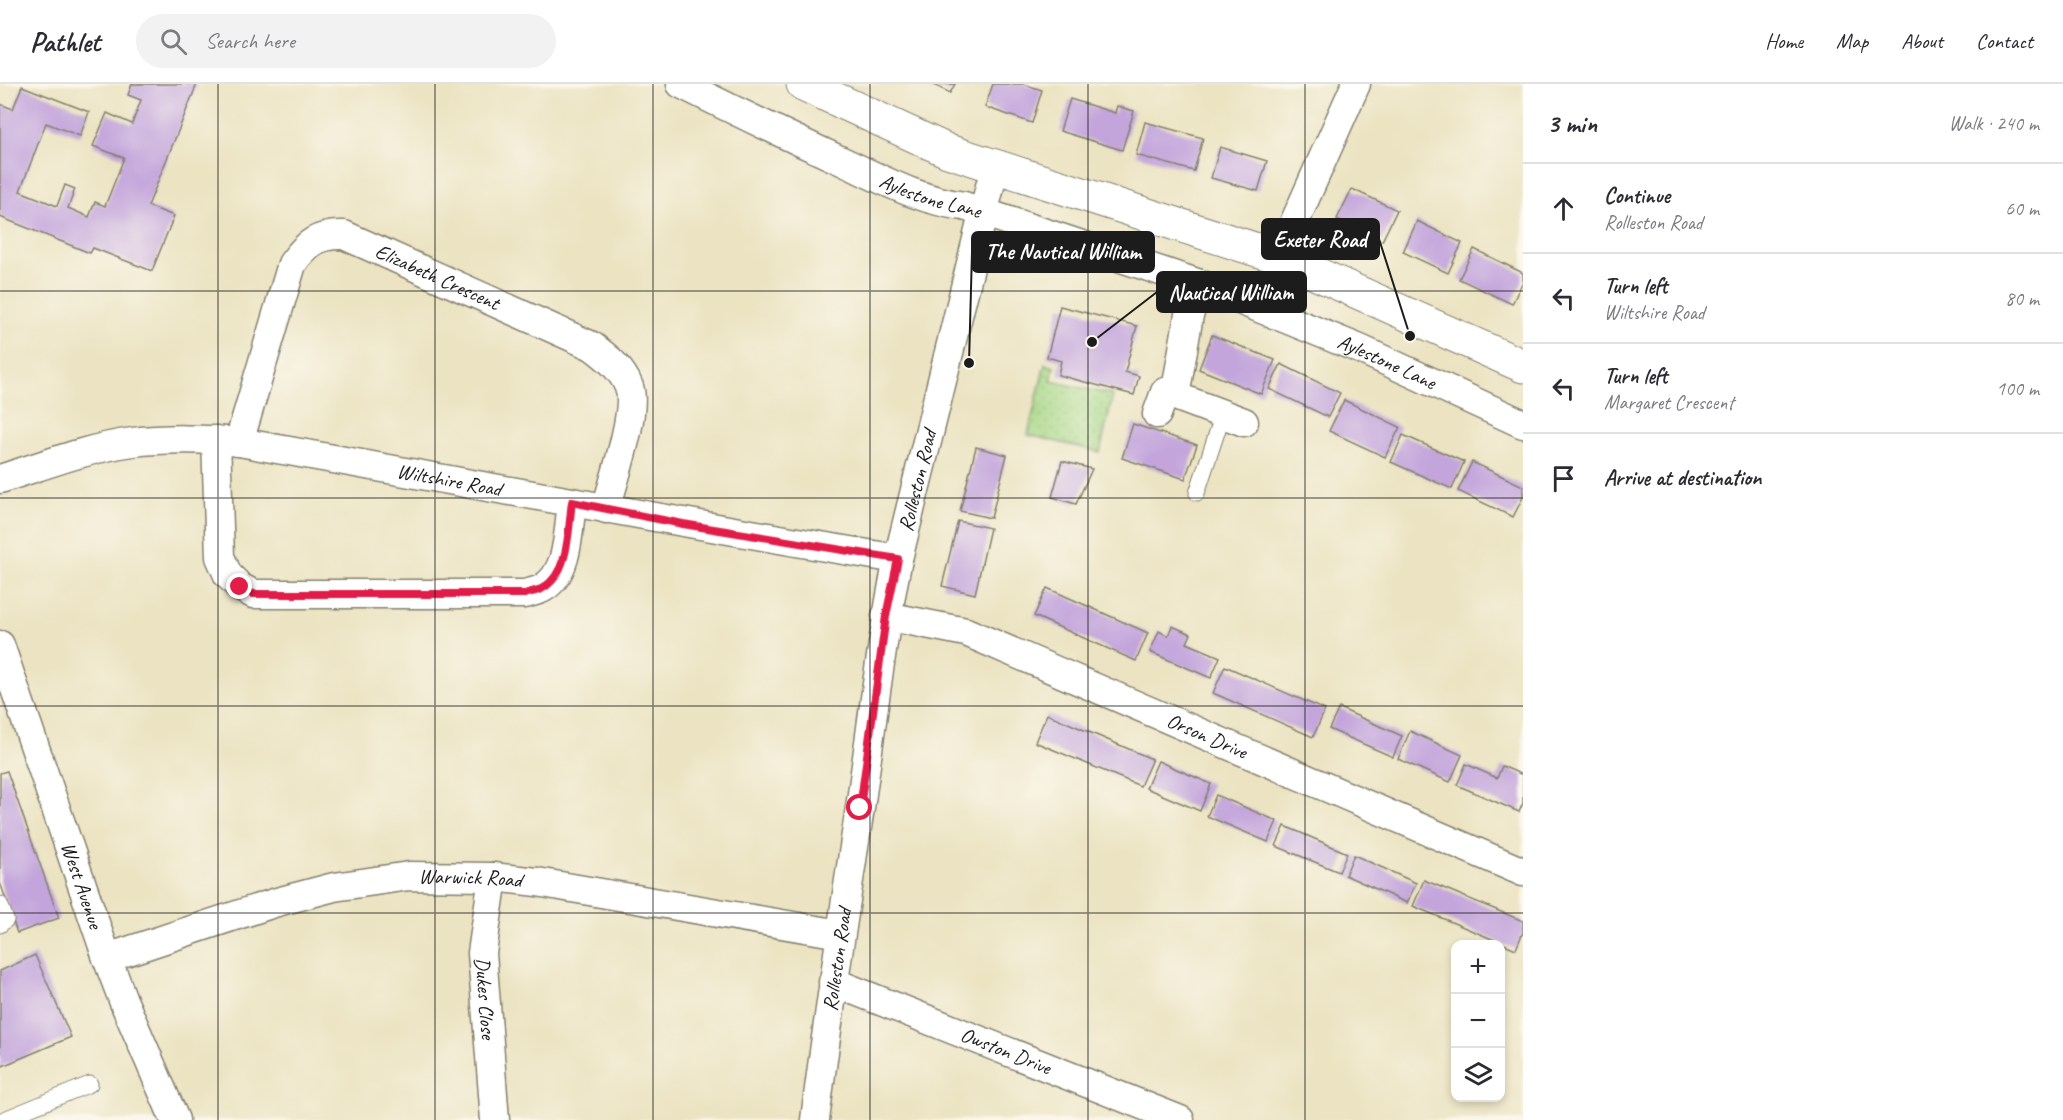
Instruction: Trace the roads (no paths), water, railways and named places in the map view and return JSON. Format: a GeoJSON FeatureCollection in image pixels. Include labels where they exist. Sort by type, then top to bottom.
{"type":"FeatureCollection","features":[{"type":"Feature","properties":{"kind":"main road"},"geometry":{"type":"LineString","coordinates":[[803,84],[948,151],[1279,257],[1523,366]]}},
{"type":"Feature","properties":{"kind":"street","name":"Aylestone Lane"},"geometry":{"type":"LineString","coordinates":[[681,84],[756,122],[912,193],[943,204],[964,206],[1200,284],[1360,349],[1523,424]]}},
{"type":"Feature","properties":{"kind":"street"},"geometry":{"type":"LineString","coordinates":[[1279,257],[1356,84]]}},
{"type":"Feature","properties":{"kind":"street","name":"Rolleston Road"},"geometry":{"type":"LineString","coordinates":[[815,1120],[886,616],[995,166]]}},
{"type":"Feature","properties":{"kind":"street","name":"Elizabeth Crescent"},"geometry":{"type":"LineString","coordinates":[[572,502],[562,564],[554,578],[544,587],[525,594],[253,594],[240,587],[228,575],[220,557],[228,441],[292,264],[302,249],[329,234],[344,235],[592,346],[608,357],[629,388],[632,407],[606,509]]}},
{"type":"Feature","properties":{"kind":"street"},"geometry":{"type":"LineString","coordinates":[[1200,284],[1189,315],[1166,405],[1233,418]]}},
{"type":"Feature","properties":{"kind":"street","name":"Wiltshire Road"},"geometry":{"type":"LineString","coordinates":[[0,479],[79,454],[135,441],[228,441],[683,524],[898,559]]}},
{"type":"Feature","properties":{"kind":"street","name":"Orson Drive"},"geometry":{"type":"LineString","coordinates":[[886,616],[966,632],[1523,872]]}},
{"type":"Feature","properties":{"kind":"street","name":"West Avenue"},"geometry":{"type":"LineString","coordinates":[[0,645],[107,958],[166,1117]]}},
{"type":"Feature","properties":{"kind":"street","name":"Warwick Road"},"geometry":{"type":"LineString","coordinates":[[107,958],[277,902],[334,887],[409,876],[493,877],[537,882],[840,934]]}},
{"type":"Feature","properties":{"kind":"street","name":"Dukes Close"},"geometry":{"type":"LineString","coordinates":[[493,877],[482,953],[495,1120]]}},
{"type":"Feature","properties":{"kind":"street","name":"Owston Drive"},"geometry":{"type":"LineString","coordinates":[[833,982],[1180,1120]]}},
{"type":"Feature","properties":{"kind":"lane"},"geometry":{"type":"LineString","coordinates":[[1197,493],[1233,418]]}},
{"type":"Feature","properties":{"kind":"lane"},"geometry":{"type":"LineString","coordinates":[[0,904],[6,920],[0,925]]}},
{"type":"Feature","properties":{"kind":"lane"},"geometry":{"type":"LineString","coordinates":[[2,1120],[90,1084]]}},
{"type":"Feature","properties":{"kind":"place","name":"Exeter Road"},"geometry":{"type":"Point","coordinates":[1410,336]}},
{"type":"Feature","properties":{"kind":"place","name":"Nautical William"},"geometry":{"type":"Point","coordinates":[1092,342]}},
{"type":"Feature","properties":{"kind":"place","name":"The Nautical William"},"geometry":{"type":"Point","coordinates":[969,363]}}]}
